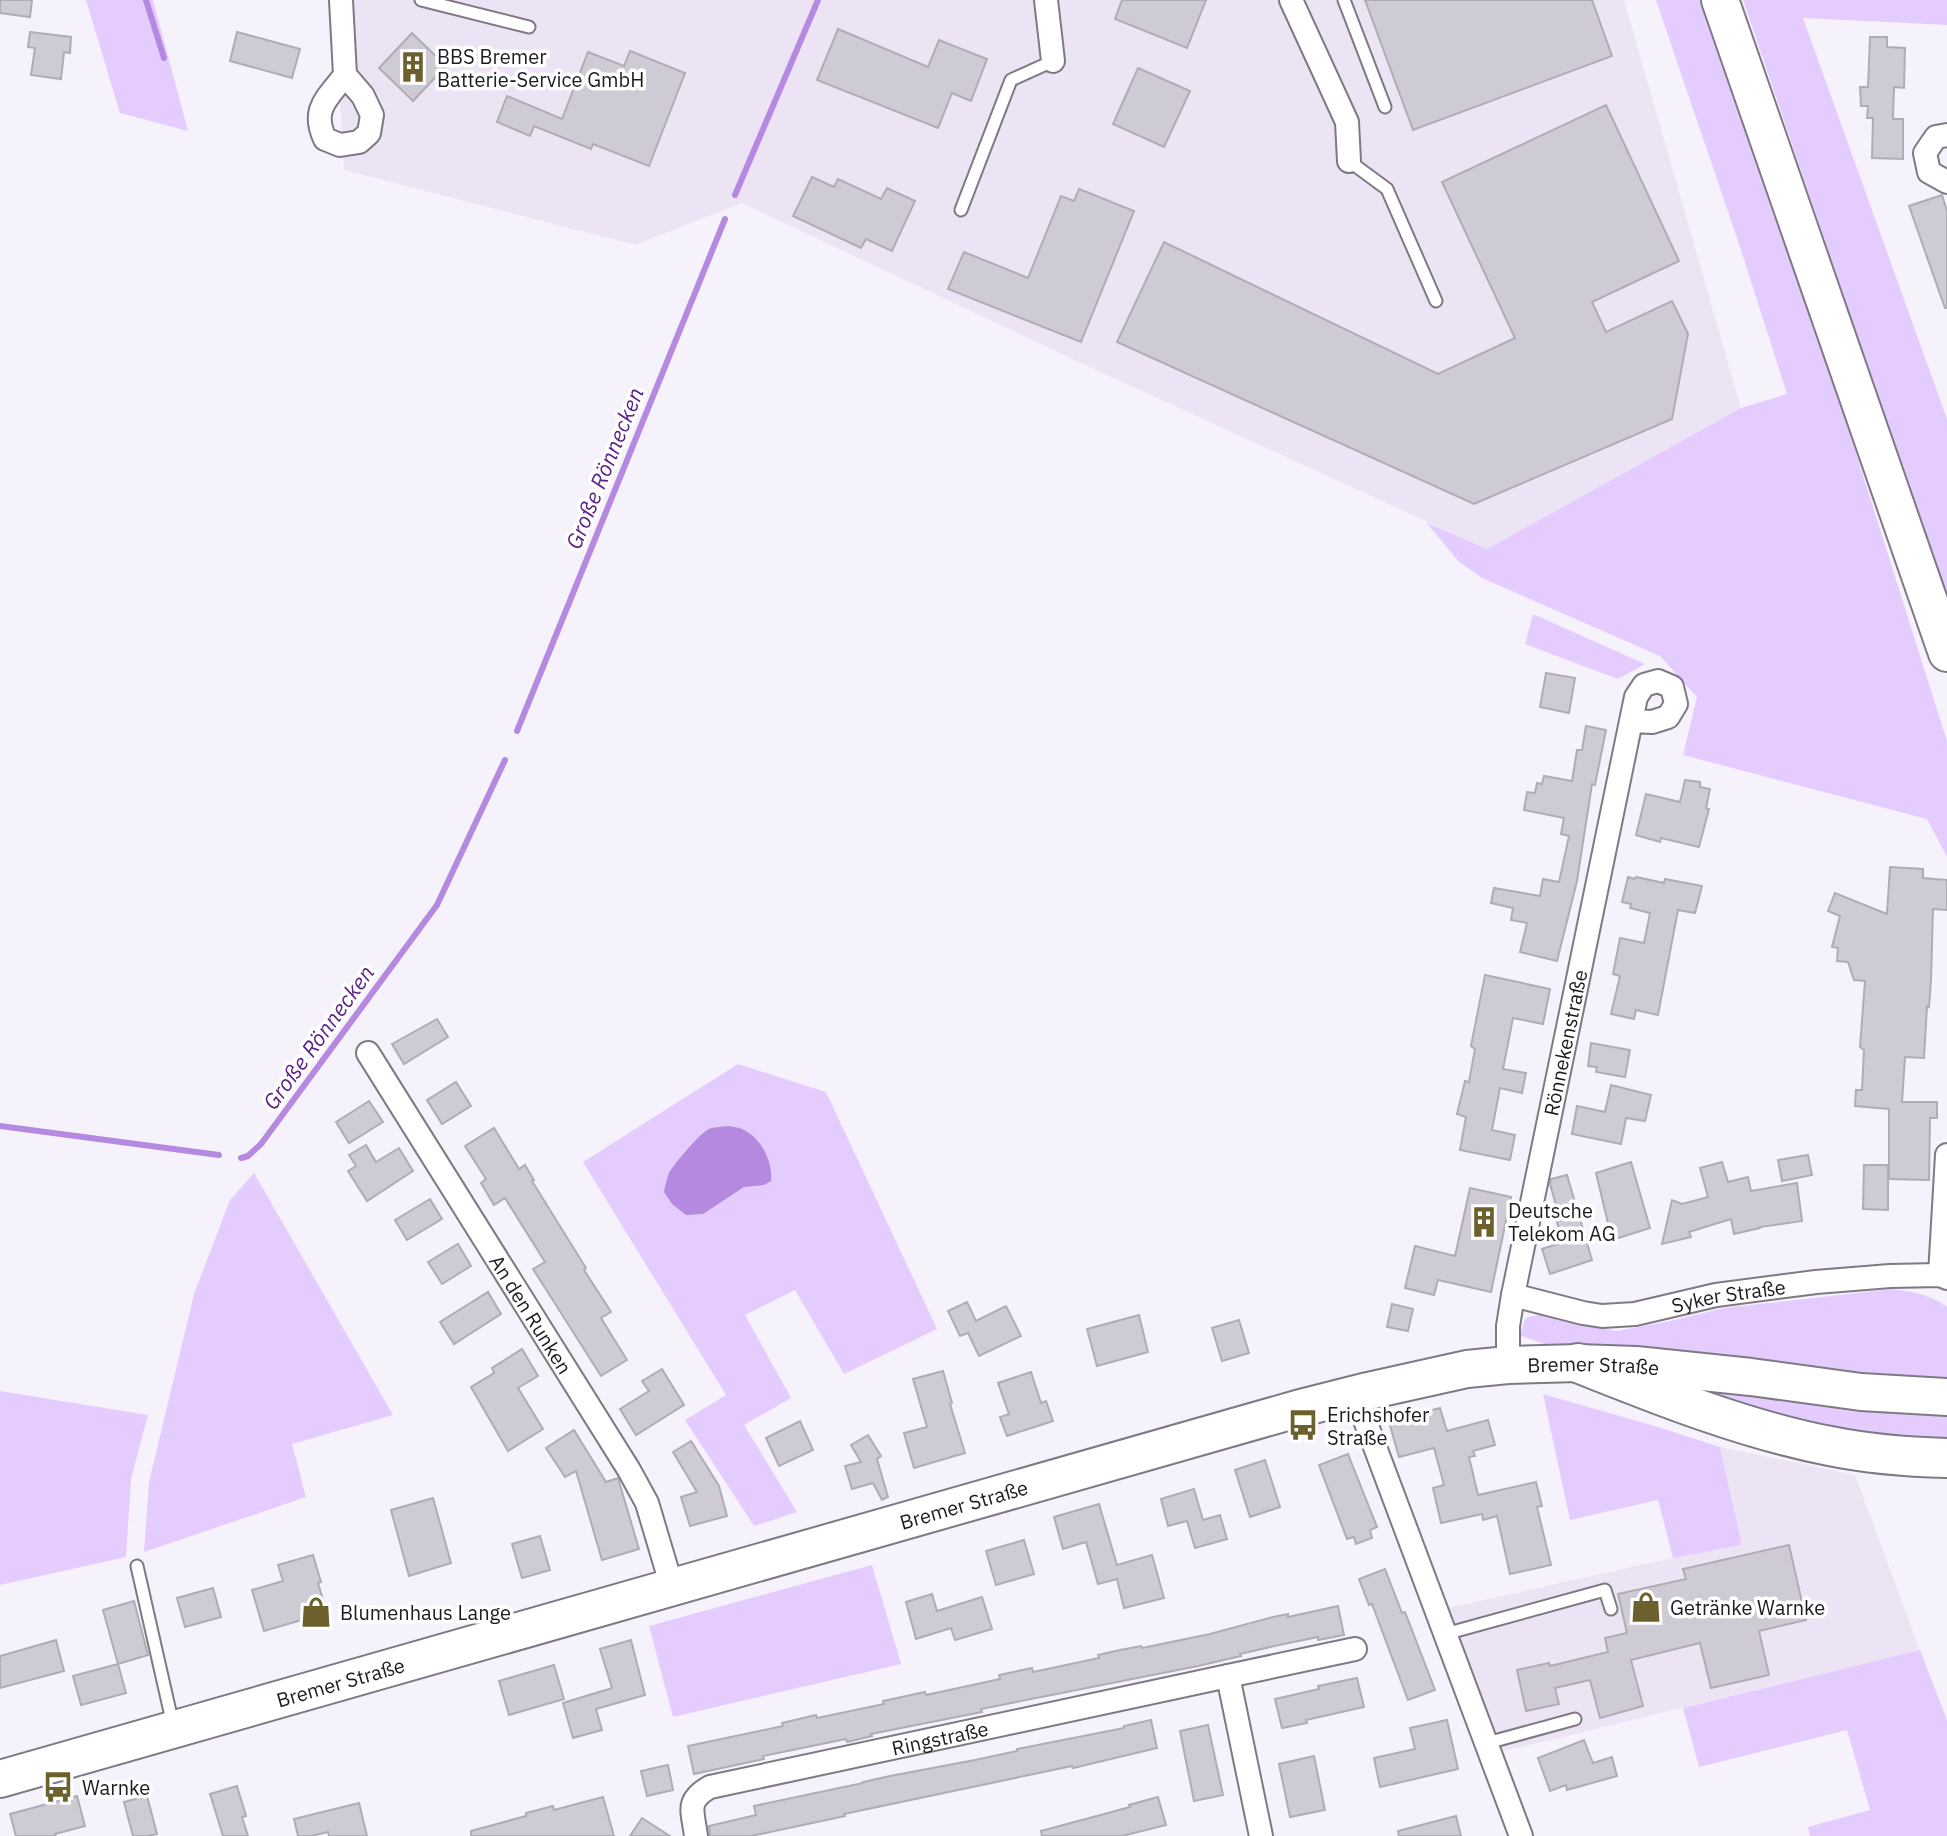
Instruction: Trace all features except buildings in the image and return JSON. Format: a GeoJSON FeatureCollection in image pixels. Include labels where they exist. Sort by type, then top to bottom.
{"type":"FeatureCollection","features":[{"type":"Feature","properties":{"kind":"highway"},"geometry":{"type":"LineString","coordinates":[[1578,1363],[1657,1394],[1777,1434],[1896,1456],[1947,1458]]}},
{"type":"Feature","properties":{"kind":"main road"},"geometry":{"type":"LineString","coordinates":[[1720,0],[1947,653]]}},
{"type":"Feature","properties":{"kind":"main road","name":"Bremer Straße"},"geometry":{"type":"LineString","coordinates":[[0,1779],[1107,1463],[1359,1393],[1467,1369],[1578,1363],[1636,1365],[1861,1392],[1947,1397]]}},
{"type":"Feature","properties":{"kind":"street"},"geometry":{"type":"LineString","coordinates":[[341,0],[345,75]]}},
{"type":"Feature","properties":{"kind":"street"},"geometry":{"type":"LineString","coordinates":[[1046,0],[1053,61]]}},
{"type":"Feature","properties":{"kind":"street"},"geometry":{"type":"LineString","coordinates":[[1291,0],[1347,122],[1349,161]]}},
{"type":"Feature","properties":{"kind":"street"},"geometry":{"type":"LineString","coordinates":[[1947,135],[1936,137],[1925,153],[1929,172],[1947,182]]}},
{"type":"Feature","properties":{"kind":"street","name":"Rönnekenstraße"},"geometry":{"type":"LineString","coordinates":[[1508,1365],[1508,1326],[1513,1295],[1631,721]]}},
{"type":"Feature","properties":{"kind":"street","name":"An den Runken"},"geometry":{"type":"LineString","coordinates":[[368,1053],[629,1470],[647,1503],[672,1587]]}},
{"type":"Feature","properties":{"kind":"street"},"geometry":{"type":"LineString","coordinates":[[1943,1277],[1947,1155]]}},
{"type":"Feature","properties":{"kind":"street","name":"Syker Straße"},"geometry":{"type":"LineString","coordinates":[[1513,1295],[1602,1316],[1635,1314],[1716,1295],[1816,1282],[1890,1276],[1943,1277]]}},
{"type":"Feature","properties":{"kind":"street"},"geometry":{"type":"LineString","coordinates":[[1359,1393],[1363,1415],[1521,1836]]}},
{"type":"Feature","properties":{"kind":"street","name":"Ringstraße"},"geometry":{"type":"LineString","coordinates":[[696,1836],[692,1802],[710,1787],[1355,1649]]}},
{"type":"Feature","properties":{"kind":"street"},"geometry":{"type":"LineString","coordinates":[[1228,1676],[1254,1835]]}},
{"type":"Feature","properties":{"kind":"lane"},"geometry":{"type":"LineString","coordinates":[[421,0],[529,27]]}},
{"type":"Feature","properties":{"kind":"lane"},"geometry":{"type":"LineString","coordinates":[[1344,0],[1385,107]]}},
{"type":"Feature","properties":{"kind":"lane"},"geometry":{"type":"LineString","coordinates":[[961,210],[1011,80],[1053,61]]}},
{"type":"Feature","properties":{"kind":"lane"},"geometry":{"type":"LineString","coordinates":[[1349,161],[1387,189],[1436,301]]}},
{"type":"Feature","properties":{"kind":"lane"},"geometry":{"type":"LineString","coordinates":[[137,1566],[174,1729]]}},
{"type":"Feature","properties":{"kind":"lane"},"geometry":{"type":"LineString","coordinates":[[1445,1634],[1605,1590],[1611,1609]]}},
{"type":"Feature","properties":{"kind":"lane"},"geometry":{"type":"LineString","coordinates":[[1487,1743],[1575,1719]]}},
{"type":"Feature","properties":{"kind":"shaded area"},"geometry":{"type":"Polygon","coordinates":[[[86,0],[153,0],[188,131],[120,113],[86,0]]]}},
{"type":"Feature","properties":{"kind":"shaded area"},"geometry":{"type":"Polygon","coordinates":[[[334,0],[1624,0],[1741,408],[1487,549],[742,203],[635,245],[344,170],[334,0]]]}},
{"type":"Feature","properties":{"kind":"shaded area"},"geometry":{"type":"Polygon","coordinates":[[[1656,0],[1702,0],[1743,110],[1812,314],[1947,741],[1947,857],[1927,819],[1683,755],[1697,697],[1660,656],[1482,578],[1458,561],[1426,522],[1487,549],[1741,408],[1787,394],[1656,0]]]}},
{"type":"Feature","properties":{"kind":"shaded area"},"geometry":{"type":"Polygon","coordinates":[[[1743,0],[1947,0],[1947,25],[1803,18],[1947,419],[1947,600],[1743,0]]]}},
{"type":"Feature","properties":{"kind":"shaded area"},"geometry":{"type":"Polygon","coordinates":[[[1533,614],[1645,664],[1618,679],[1525,644],[1533,614]]]}},
{"type":"Feature","properties":{"kind":"shaded area"},"geometry":{"type":"Polygon","coordinates":[[[738,1064],[826,1092],[937,1329],[844,1374],[795,1290],[745,1315],[791,1398],[744,1425],[797,1512],[754,1526],[685,1420],[726,1395],[583,1162],[738,1064]]]}},
{"type":"Feature","properties":{"kind":"shaded area"},"geometry":{"type":"Polygon","coordinates":[[[728,1126],[749,1133],[760,1144],[770,1166],[771,1181],[744,1187],[703,1214],[686,1215],[672,1204],[664,1192],[669,1173],[705,1132],[728,1126]]]}},
{"type":"Feature","properties":{"kind":"shaded area"},"geometry":{"type":"Polygon","coordinates":[[[254,1173],[393,1415],[292,1444],[306,1497],[144,1552],[149,1482],[194,1294],[230,1200],[254,1173]]]}},
{"type":"Feature","properties":{"kind":"shaded area"},"geometry":{"type":"Polygon","coordinates":[[[1892,1289],[1928,1296],[1947,1307],[1947,1378],[1795,1368],[1663,1350],[1547,1345],[1519,1335],[1526,1318],[1544,1313],[1616,1331],[1724,1308],[1892,1289]]]}},
{"type":"Feature","properties":{"kind":"shaded area"},"geometry":{"type":"Polygon","coordinates":[[[1657,1381],[1947,1412],[1947,1450],[1864,1442],[1657,1381]]]}},
{"type":"Feature","properties":{"kind":"shaded area"},"geometry":{"type":"Polygon","coordinates":[[[0,1391],[148,1415],[131,1479],[126,1557],[0,1585],[0,1391]]]}},
{"type":"Feature","properties":{"kind":"shaded area"},"geometry":{"type":"Polygon","coordinates":[[[1543,1394],[1720,1447],[1742,1545],[1673,1558],[1658,1500],[1570,1520],[1543,1394]]]}},
{"type":"Feature","properties":{"kind":"shaded area"},"geometry":{"type":"Polygon","coordinates":[[[1720,1447],[1855,1475],[1920,1650],[1501,1752],[1448,1608],[1742,1545],[1720,1447]]]}},
{"type":"Feature","properties":{"kind":"shaded area"},"geometry":{"type":"Polygon","coordinates":[[[872,1565],[901,1664],[673,1717],[649,1626],[872,1565]]]}},
{"type":"Feature","properties":{"kind":"shaded area"},"geometry":{"type":"Polygon","coordinates":[[[1920,1650],[1947,1720],[1947,1836],[1810,1836],[1808,1827],[1870,1810],[1847,1730],[1699,1767],[1683,1708],[1920,1650]]]}},
{"type":"Feature","properties":{"kind":"waterway"},"geometry":{"type":"LineString","coordinates":[[146,0],[164,58]]}},
{"type":"Feature","properties":{"kind":"waterway","name":"Große Rönnecken"},"geometry":{"type":"LineString","coordinates":[[735,195],[818,0]]}},
{"type":"Feature","properties":{"kind":"waterway","name":"Große Rönnecken"},"geometry":{"type":"LineString","coordinates":[[517,731],[725,219]]}},
{"type":"Feature","properties":{"kind":"waterway","name":"Große Rönnecken"},"geometry":{"type":"LineString","coordinates":[[241,1158],[261,1144],[437,905],[505,760]]}},
{"type":"Feature","properties":{"kind":"waterway","name":"Große Rönnecken"},"geometry":{"type":"LineString","coordinates":[[0,1126],[219,1155]]}},
{"type":"Feature","properties":{"kind":"place","name":"BBS Bremer Batterie-Service GmbH"},"geometry":{"type":"Point","coordinates":[413,67]}},
{"type":"Feature","properties":{"kind":"place","name":"Deutsche Telekom AG"},"geometry":{"type":"Point","coordinates":[1484,1222]}},
{"type":"Feature","properties":{"kind":"place","name":"Erichshofer Straße"},"geometry":{"type":"Point","coordinates":[1303,1425]}},
{"type":"Feature","properties":{"kind":"place","name":"Getränke Warnke"},"geometry":{"type":"Point","coordinates":[1646,1607]}},
{"type":"Feature","properties":{"kind":"place","name":"Blumenhaus Lange"},"geometry":{"type":"Point","coordinates":[316,1612]}},
{"type":"Feature","properties":{"kind":"place","name":"Warnke"},"geometry":{"type":"Point","coordinates":[58,1787]}}]}
